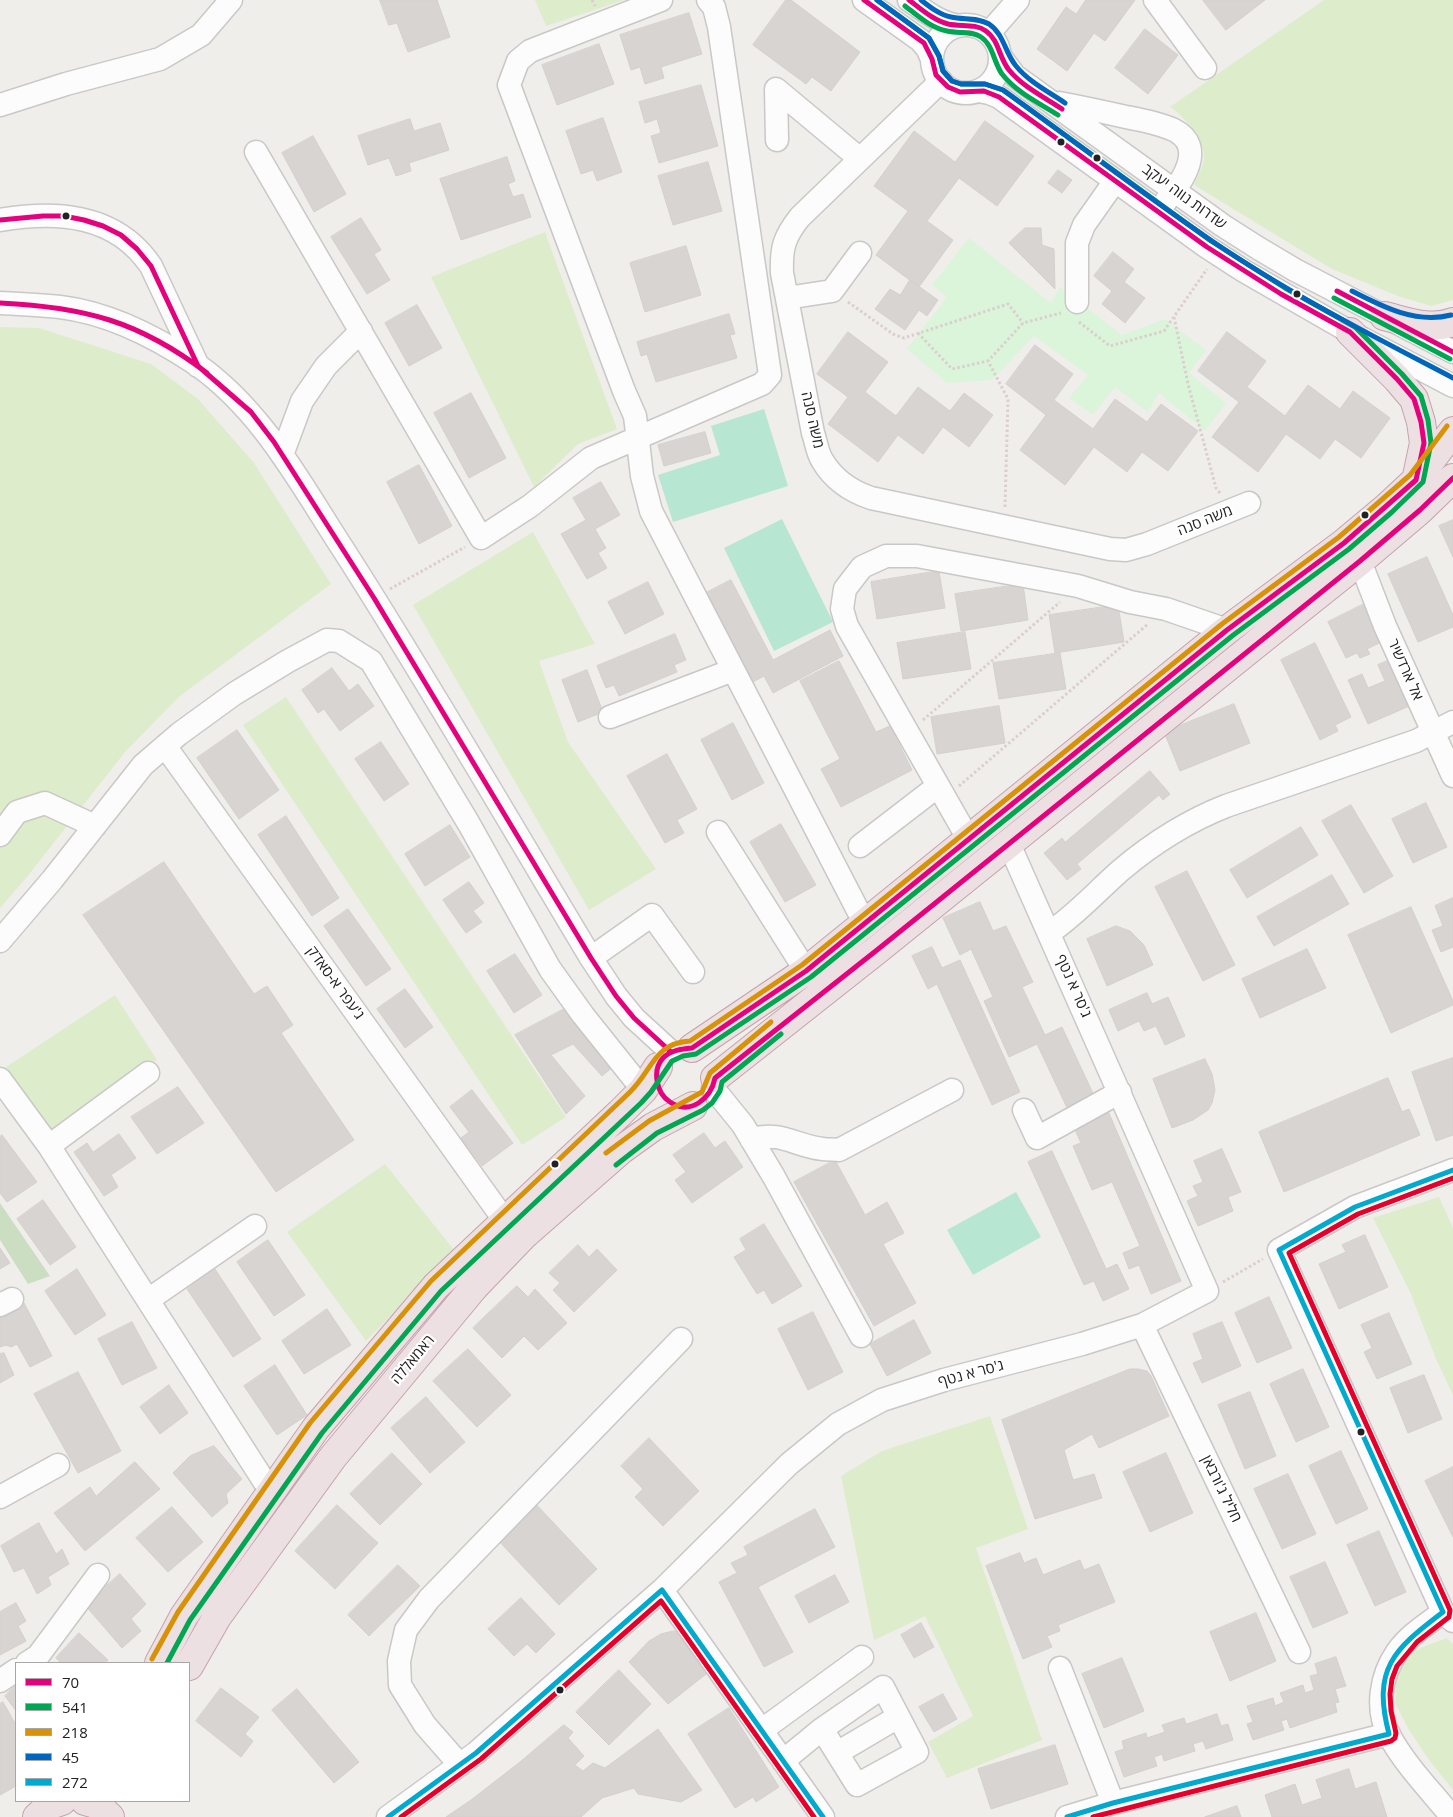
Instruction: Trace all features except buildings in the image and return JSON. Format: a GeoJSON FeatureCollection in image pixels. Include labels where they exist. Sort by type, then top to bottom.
{"type":"FeatureCollection","features":[{"type":"Feature","properties":{"kind":"highway"},"geometry":{"type":"LineString","coordinates":[[1384,316],[1423,325],[1445,326],[1453,322]]}},
{"type":"Feature","properties":{"kind":"highway"},"geometry":{"type":"LineString","coordinates":[[1350,332],[1397,379],[1414,399],[1424,443],[1416,480]]}},
{"type":"Feature","properties":{"kind":"highway","name":"ראמאללה"},"geometry":{"type":"LineString","coordinates":[[160,1662],[184,1616],[316,1428],[436,1286],[643,1090],[673,1056],[806,971],[1227,630],[1387,508],[1416,480],[1453,431]]}},
{"type":"Feature","properties":{"kind":"highway"},"geometry":{"type":"LineString","coordinates":[[714,1083],[1360,561],[1420,510],[1453,478]]}},
{"type":"Feature","properties":{"kind":"highway"},"geometry":{"type":"LineString","coordinates":[[1420,510],[1453,493]]}},
{"type":"Feature","properties":{"kind":"highway"},"geometry":{"type":"LineString","coordinates":[[701,1052],[709,1059],[714,1068],[714,1083],[708,1097],[700,1103],[682,1107],[672,1104],[664,1098],[658,1088],[656,1077],[673,1056],[701,1052]]}},
{"type":"Feature","properties":{"kind":"highway","name":"ראמאללה"},"geometry":{"type":"LineString","coordinates":[[190,1664],[217,1617],[332,1457],[475,1286],[523,1236],[621,1150],[653,1127],[692,1106]]}},
{"type":"Feature","properties":{"kind":"highway"},"geometry":{"type":"LineString","coordinates":[[36,1817],[50,1805],[59,1802]]}},
{"type":"Feature","properties":{"kind":"highway"},"geometry":{"type":"LineString","coordinates":[[89,1802],[96,1804],[110,1817]]}},
{"type":"Feature","properties":{"kind":"highway"},"geometry":{"type":"LineString","coordinates":[[119,1817],[124,1802]]}},
{"type":"Feature","properties":{"kind":"street"},"geometry":{"type":"LineString","coordinates":[[0,105],[66,84],[160,59],[201,35],[231,0]]}},
{"type":"Feature","properties":{"kind":"street"},"geometry":{"type":"LineString","coordinates":[[662,0],[530,51],[518,61],[509,85],[635,416],[642,476],[651,511],[865,924]]}},
{"type":"Feature","properties":{"kind":"street"},"geometry":{"type":"LineString","coordinates":[[256,152],[481,538],[530,506],[591,458],[762,384],[770,375],[719,27],[714,8],[708,0]]}},
{"type":"Feature","properties":{"kind":"street"},"geometry":{"type":"LineString","coordinates":[[864,0],[920,40],[927,48],[935,71],[941,81],[956,91],[978,91],[986,86],[995,77],[1000,65],[997,43],[989,33],[977,26],[959,26],[935,19],[909,0]]}},
{"type":"Feature","properties":{"kind":"street"},"geometry":{"type":"LineString","coordinates":[[989,33],[1018,0]]}},
{"type":"Feature","properties":{"kind":"street"},"geometry":{"type":"LineString","coordinates":[[1155,0],[1206,68]]}},
{"type":"Feature","properties":{"kind":"street"},"geometry":{"type":"LineString","coordinates":[[932,59],[935,46],[940,38],[946,31],[959,26]]}},
{"type":"Feature","properties":{"kind":"street","name":"שדרות נווה יעקב"},"geometry":{"type":"LineString","coordinates":[[1000,56],[1015,76],[1222,225],[1280,261],[1453,352]]}},
{"type":"Feature","properties":{"kind":"street","name":"משה סנה"},"geometry":{"type":"LineString","coordinates":[[941,81],[800,217],[786,238],[782,249],[782,273],[813,433],[820,458],[838,480],[856,493],[870,498],[1094,547],[1126,550],[1147,544],[1240,506]]}},
{"type":"Feature","properties":{"kind":"street"},"geometry":{"type":"LineString","coordinates":[[777,140],[776,88],[860,159]]}},
{"type":"Feature","properties":{"kind":"street","name":"שדרות נווה יעקב"},"geometry":{"type":"LineString","coordinates":[[978,91],[999,98],[1217,254],[1282,294],[1453,386]]}},
{"type":"Feature","properties":{"kind":"street"},"geometry":{"type":"LineString","coordinates":[[1049,100],[1158,124],[1176,131],[1185,141],[1191,153],[1187,172],[1175,191],[1157,211]]}},
{"type":"Feature","properties":{"kind":"street"},"geometry":{"type":"LineString","coordinates":[[1072,310],[1077,243],[1084,225],[1115,181]]}},
{"type":"Feature","properties":{"kind":"street"},"geometry":{"type":"LineString","coordinates":[[0,220],[40,216],[81,218],[96,222],[129,240],[144,254],[151,266],[198,366]]}},
{"type":"Feature","properties":{"kind":"street"},"geometry":{"type":"LineString","coordinates":[[787,298],[832,291],[860,253]]}},
{"type":"Feature","properties":{"kind":"street"},"geometry":{"type":"LineString","coordinates":[[0,303],[61,307],[92,314],[126,325],[160,341],[198,366],[251,412],[282,455],[374,598],[591,958],[616,996],[634,1018],[673,1056]]}},
{"type":"Feature","properties":{"kind":"street"},"geometry":{"type":"LineString","coordinates":[[282,455],[302,401],[326,366],[361,331]]}},
{"type":"Feature","properties":{"kind":"street"},"geometry":{"type":"LineString","coordinates":[[968,840],[847,626],[842,609],[845,588],[862,567],[886,556],[917,556],[1078,586],[1130,602],[1166,609],[1227,630]]}},
{"type":"Feature","properties":{"kind":"street","name":"אל ארדשיר"},"geometry":{"type":"LineString","coordinates":[[1360,561],[1385,626],[1453,776]]}},
{"type":"Feature","properties":{"kind":"street"},"geometry":{"type":"LineString","coordinates":[[0,941],[144,764],[234,694],[288,661],[328,640],[339,640],[371,661],[469,824],[550,969],[584,1016],[643,1090]]}},
{"type":"Feature","properties":{"kind":"street"},"geometry":{"type":"LineString","coordinates":[[610,717],[733,670]]}},
{"type":"Feature","properties":{"kind":"street"},"geometry":{"type":"LineString","coordinates":[[1049,933],[1069,918],[1122,869],[1198,817],[1416,741],[1453,722]]}},
{"type":"Feature","properties":{"kind":"street","name":"ג'עפר א-סאדק"},"geometry":{"type":"LineString","coordinates":[[165,746],[505,1221]]}},
{"type":"Feature","properties":{"kind":"street"},"geometry":{"type":"LineString","coordinates":[[860,846],[942,792]]}},
{"type":"Feature","properties":{"kind":"street"},"geometry":{"type":"LineString","coordinates":[[0,834],[17,812],[44,803],[95,826]]}},
{"type":"Feature","properties":{"kind":"street"},"geometry":{"type":"LineString","coordinates":[[718,832],[806,971]]}},
{"type":"Feature","properties":{"kind":"street","name":"ג'סר א נטף"},"geometry":{"type":"LineString","coordinates":[[388,1817],[476,1753],[662,1590],[789,1464],[838,1424],[882,1400],[944,1380],[1082,1344],[1142,1325],[1207,1292],[1009,844]]}},
{"type":"Feature","properties":{"kind":"street"},"geometry":{"type":"LineString","coordinates":[[591,958],[652,915],[694,972]]}},
{"type":"Feature","properties":{"kind":"street"},"geometry":{"type":"LineString","coordinates":[[49,1146],[148,1073]]}},
{"type":"Feature","properties":{"kind":"street"},"geometry":{"type":"LineString","coordinates":[[0,1079],[49,1146],[271,1492]]}},
{"type":"Feature","properties":{"kind":"street"},"geometry":{"type":"LineString","coordinates":[[714,1083],[774,1177],[861,1336]]}},
{"type":"Feature","properties":{"kind":"street"},"geometry":{"type":"LineString","coordinates":[[751,1139],[764,1136],[786,1138],[821,1149],[839,1150],[952,1090]]}},
{"type":"Feature","properties":{"kind":"street"},"geometry":{"type":"LineString","coordinates":[[1024,1110],[1037,1138],[1120,1092]]}},
{"type":"Feature","properties":{"kind":"street"},"geometry":{"type":"LineString","coordinates":[[1452,1817],[1413,1770],[1388,1734],[1383,1719],[1382,1703],[1382,1689],[1386,1671],[1398,1651],[1414,1633],[1448,1617],[1279,1250],[1355,1208],[1453,1170]]}},
{"type":"Feature","properties":{"kind":"street"},"geometry":{"type":"LineString","coordinates":[[148,1300],[255,1226]]}},
{"type":"Feature","properties":{"kind":"street","name":"חליל ג'ורבאן"},"geometry":{"type":"LineString","coordinates":[[1142,1325],[1299,1652]]}},
{"type":"Feature","properties":{"kind":"street"},"geometry":{"type":"LineString","coordinates":[[460,1765],[425,1725],[400,1685],[399,1661],[406,1630],[429,1598],[681,1339]]}},
{"type":"Feature","properties":{"kind":"street"},"geometry":{"type":"LineString","coordinates":[[0,1497],[58,1465]]}},
{"type":"Feature","properties":{"kind":"street"},"geometry":{"type":"LineString","coordinates":[[29,1662],[38,1656],[98,1575]]}},
{"type":"Feature","properties":{"kind":"street"},"geometry":{"type":"LineString","coordinates":[[662,1590],[823,1817]]}},
{"type":"Feature","properties":{"kind":"street"},"geometry":{"type":"LineString","coordinates":[[762,1730],[862,1657]]}},
{"type":"Feature","properties":{"kind":"street"},"geometry":{"type":"LineString","coordinates":[[1060,1668],[1113,1803]]}},
{"type":"Feature","properties":{"kind":"street"},"geometry":{"type":"LineString","coordinates":[[0,1680],[15,1671]]}},
{"type":"Feature","properties":{"kind":"street"},"geometry":{"type":"LineString","coordinates":[[783,1761],[822,1729],[882,1687],[917,1752],[857,1785],[822,1729]]}},
{"type":"Feature","properties":{"kind":"street"},"geometry":{"type":"LineString","coordinates":[[837,1752],[898,1717]]}},
{"type":"Feature","properties":{"kind":"street"},"geometry":{"type":"LineString","coordinates":[[1068,1817],[1113,1803],[1388,1734]]}},
{"type":"Feature","properties":{"kind":"path"},"geometry":{"type":"LineString","coordinates":[[918,334],[952,369],[988,360],[1023,323],[1072,310],[1110,346],[1164,331],[1217,254]]}},
{"type":"Feature","properties":{"kind":"path"},"geometry":{"type":"LineString","coordinates":[[832,291],[893,334],[904,338],[1008,304],[1023,323]]}},
{"type":"Feature","properties":{"kind":"path"},"geometry":{"type":"LineString","coordinates":[[1174,317],[1188,384],[1216,488],[1240,506]]}},
{"type":"Feature","properties":{"kind":"path"},"geometry":{"type":"LineString","coordinates":[[988,360],[1008,399],[1005,528]]}},
{"type":"Feature","properties":{"kind":"path"},"geometry":{"type":"LineString","coordinates":[[374,598],[481,538]]}},
{"type":"Feature","properties":{"kind":"path"},"geometry":{"type":"LineString","coordinates":[[908,734],[1078,586]]}},
{"type":"Feature","properties":{"kind":"path"},"geometry":{"type":"LineString","coordinates":[[942,792],[1166,609]]}},
{"type":"Feature","properties":{"kind":"path"},"geometry":{"type":"LineString","coordinates":[[1207,1292],[1279,1250]]}},
{"type":"Feature","properties":{"kind":"green space"},"geometry":{"type":"Polygon","coordinates":[[[535,0],[624,0],[546,26],[535,0]]]}},
{"type":"Feature","properties":{"kind":"green space"},"geometry":{"type":"Polygon","coordinates":[[[1324,0],[1453,0],[1453,300],[1431,306],[1398,296],[1332,269],[1194,185],[1204,159],[1202,145],[1182,116],[1170,107],[1324,0]]]}},
{"type":"Feature","properties":{"kind":"green space"},"geometry":{"type":"Polygon","coordinates":[[[545,232],[617,429],[578,444],[534,487],[431,277],[545,232]]]}},
{"type":"Feature","properties":{"kind":"green space"},"geometry":{"type":"Polygon","coordinates":[[[969,238],[1051,303],[1060,287],[1122,335],[1165,319],[1206,350],[1189,373],[1226,403],[1205,431],[1159,393],[1148,412],[1115,387],[1093,415],[1069,398],[1088,375],[1034,336],[992,380],[947,383],[907,349],[947,297],[932,285],[969,238]]]}},
{"type":"Feature","properties":{"kind":"green space"},"geometry":{"type":"Polygon","coordinates":[[[0,327],[39,328],[151,364],[198,399],[254,463],[331,584],[180,696],[125,752],[27,877],[0,908],[0,327]]]}},
{"type":"Feature","properties":{"kind":"green space"},"geometry":{"type":"Polygon","coordinates":[[[764,409],[788,486],[673,522],[658,475],[720,455],[711,426],[764,409]]]}},
{"type":"Feature","properties":{"kind":"green space"},"geometry":{"type":"Polygon","coordinates":[[[782,519],[833,622],[774,651],[724,548],[782,519]]]}},
{"type":"Feature","properties":{"kind":"green space"},"geometry":{"type":"Polygon","coordinates":[[[533,532],[595,644],[539,661],[568,742],[656,869],[589,910],[413,605],[533,532]]]}},
{"type":"Feature","properties":{"kind":"green space"},"geometry":{"type":"Polygon","coordinates":[[[286,697],[566,1117],[522,1145],[243,725],[286,697]]]}},
{"type":"Feature","properties":{"kind":"green space"},"geometry":{"type":"Polygon","coordinates":[[[115,995],[157,1060],[50,1130],[6,1067],[115,995]]]}},
{"type":"Feature","properties":{"kind":"green space"},"geometry":{"type":"Polygon","coordinates":[[[385,1164],[455,1251],[366,1341],[287,1232],[385,1164]]]}},
{"type":"Feature","properties":{"kind":"green space"},"geometry":{"type":"Polygon","coordinates":[[[1016,1192],[1041,1237],[973,1275],[947,1230],[1016,1192]]]}},
{"type":"Feature","properties":{"kind":"green space"},"geometry":{"type":"Polygon","coordinates":[[[1439,1197],[1453,1228],[1453,1395],[1436,1359],[1410,1292],[1373,1218],[1439,1197]]]}},
{"type":"Feature","properties":{"kind":"green space"},"geometry":{"type":"Polygon","coordinates":[[[0,1203],[50,1276],[28,1284],[0,1240],[0,1203]]]}},
{"type":"Feature","properties":{"kind":"green space"},"geometry":{"type":"Polygon","coordinates":[[[990,1416],[1028,1529],[976,1548],[1042,1740],[947,1778],[928,1742],[973,1716],[925,1616],[874,1640],[841,1476],[882,1451],[990,1416]]]}},
{"type":"Feature","properties":{"kind":"green space"},"geometry":{"type":"Polygon","coordinates":[[[1447,1638],[1453,1644],[1453,1790],[1429,1760],[1409,1730],[1395,1703],[1397,1672],[1415,1650],[1447,1638]]]}},
{"type":"Feature","properties":{"kind":"transit line","name":"70"},"geometry":{"type":"LineString","coordinates":[[864,0],[924,43],[932,59],[936,75],[948,87],[960,92],[984,91],[999,97],[1207,247],[1281,294],[1350,332],[1397,379],[1414,399],[1421,422],[1424,443],[1416,480],[1344,543],[1227,630],[806,971],[692,1048],[681,1049],[666,1055],[657,1069],[657,1081],[665,1098],[678,1106],[685,1107],[699,1103],[709,1092],[715,1078],[1360,561],[1420,510],[1453,478]]}},
{"type":"Feature","properties":{"kind":"transit line","name":"541"},"geometry":{"type":"LineString","coordinates":[[168,1662],[190,1620],[322,1433],[441,1291],[641,1103],[651,1092],[672,1061],[683,1056],[696,1054],[811,977],[1232,636],[1349,549],[1423,482],[1431,443],[1428,420],[1421,396],[1355,327],[1285,288],[1211,241],[1003,90],[985,84],[961,84],[952,81],[943,71],[939,56],[929,38],[877,0]]}},
{"type":"Feature","properties":{"kind":"transit line","name":"45"},"geometry":{"type":"LineString","coordinates":[[877,0],[929,38],[939,56],[943,71],[952,81],[961,84],[985,84],[1003,90],[1159,204],[1241,260],[1330,313],[1453,378]]}},
{"type":"Feature","properties":{"kind":"transit line","name":"70"},"geometry":{"type":"LineString","coordinates":[[909,0],[937,20],[953,25],[977,27],[986,31],[994,39],[1009,70],[1027,87],[1062,109]]}},
{"type":"Feature","properties":{"kind":"transit line","name":"45"},"geometry":{"type":"LineString","coordinates":[[921,0],[947,16],[980,20],[989,24],[998,33],[1012,61],[1021,72],[1065,103]]}},
{"type":"Feature","properties":{"kind":"transit line","name":"541"},"geometry":{"type":"LineString","coordinates":[[905,6],[936,27],[951,32],[969,33],[981,37],[991,49],[1002,74],[1028,97],[1058,115]]}},
{"type":"Feature","properties":{"kind":"transit line","name":"70"},"geometry":{"type":"LineString","coordinates":[[0,220],[43,216],[64,216],[84,220],[103,226],[121,235],[137,249],[151,266],[198,366],[251,412],[274,442],[374,598],[591,958],[616,996],[634,1018],[670,1051]]}},
{"type":"Feature","properties":{"kind":"transit line","name":"70"},"geometry":{"type":"LineString","coordinates":[[1337,291],[1453,352]]}},
{"type":"Feature","properties":{"kind":"transit line","name":"45"},"geometry":{"type":"LineString","coordinates":[[1352,291],[1376,303],[1412,316],[1438,317],[1451,315]]}},
{"type":"Feature","properties":{"kind":"transit line","name":"541"},"geometry":{"type":"LineString","coordinates":[[1334,298],[1450,359]]}},
{"type":"Feature","properties":{"kind":"transit line","name":"70"},"geometry":{"type":"LineString","coordinates":[[0,303],[58,308],[110,320],[158,341],[207,373]]}},
{"type":"Feature","properties":{"kind":"transit line","name":"218"},"geometry":{"type":"LineString","coordinates":[[152,1659],[178,1612],[310,1423],[431,1281],[630,1092],[661,1052],[678,1043],[690,1041],[802,965],[1222,624],[1339,537],[1410,475],[1447,426]]}},
{"type":"Feature","properties":{"kind":"transit line","name":"218"},"geometry":{"type":"LineString","coordinates":[[606,1153],[649,1121],[702,1092],[710,1073],[771,1022]]}},
{"type":"Feature","properties":{"kind":"transit line","name":"541"},"geometry":{"type":"LineString","coordinates":[[616,1165],[657,1133],[703,1110],[712,1103],[720,1091],[722,1082],[781,1034]]}},
{"type":"Feature","properties":{"kind":"transit line","name":"272"},"geometry":{"type":"LineString","coordinates":[[1067,1817],[1113,1803],[1389,1734],[1384,1712],[1383,1693],[1385,1677],[1391,1663],[1399,1650],[1411,1638],[1443,1612],[1279,1250],[1355,1207],[1453,1170]]}},
{"type":"Feature","properties":{"kind":"transit line"},"geometry":{"type":"LineString","coordinates":[[1093,1817],[1391,1741],[1395,1738],[1396,1733],[1391,1711],[1390,1694],[1392,1679],[1397,1666],[1417,1642],[1449,1617],[1450,1610],[1289,1253],[1358,1214],[1453,1178]]}},
{"type":"Feature","properties":{"kind":"transit line","name":"272"},"geometry":{"type":"LineString","coordinates":[[388,1817],[476,1753],[662,1590],[823,1817]]}},
{"type":"Feature","properties":{"kind":"transit line"},"geometry":{"type":"LineString","coordinates":[[401,1817],[481,1759],[661,1601],[814,1817]]}}]}
